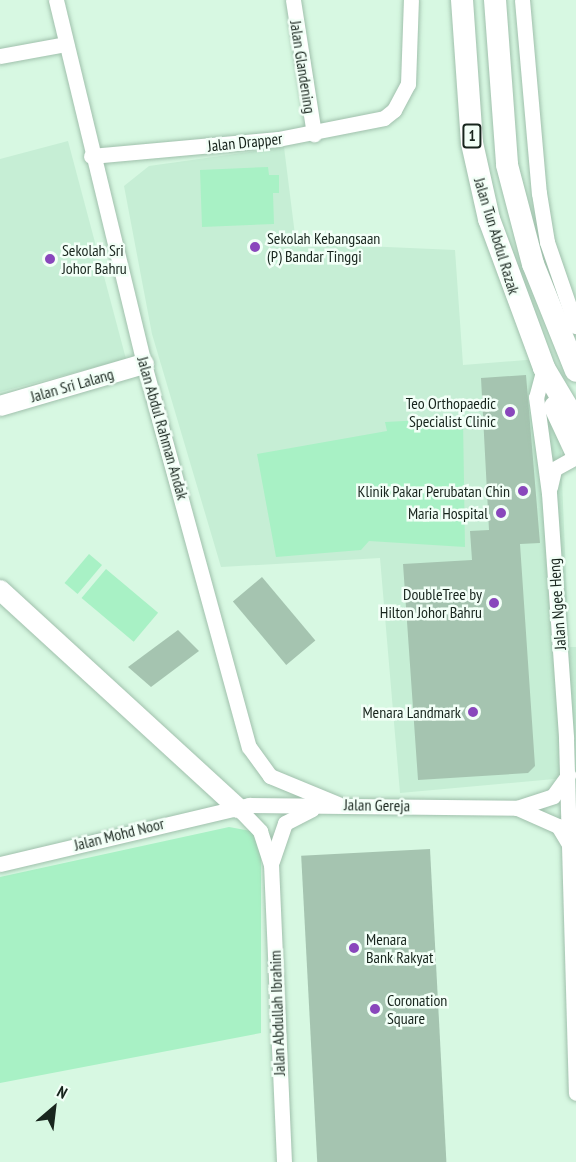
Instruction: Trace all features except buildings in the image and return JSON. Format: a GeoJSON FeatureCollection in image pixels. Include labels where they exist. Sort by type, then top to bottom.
{"type":"FeatureCollection","features":[{"type":"Feature","properties":{"kind":"highway","name":"Jalan Tun Abdul Razak"},"geometry":{"type":"LineString","coordinates":[[462,0],[479,182],[504,268],[544,368],[576,422]]}},
{"type":"Feature","properties":{"kind":"highway","name":"Jalan Tun Abdul Razak"},"geometry":{"type":"LineString","coordinates":[[495,0],[507,165],[519,217],[576,371]]}},
{"type":"Feature","properties":{"kind":"highway"},"geometry":{"type":"LineString","coordinates":[[544,368],[576,453]]}},
{"type":"Feature","properties":{"kind":"main road","name":"Jalan Sri Lalang"},"geometry":{"type":"LineString","coordinates":[[0,406],[144,364]]}},
{"type":"Feature","properties":{"kind":"main road"},"geometry":{"type":"LineString","coordinates":[[0,590],[238,808]]}},
{"type":"Feature","properties":{"kind":"street","name":"Jalan Abdul Rahman Andak"},"geometry":{"type":"LineString","coordinates":[[56,0],[91,156],[144,364],[249,747],[270,776],[338,804]]}},
{"type":"Feature","properties":{"kind":"street","name":"Jalan Glandening"},"geometry":{"type":"LineString","coordinates":[[292,0],[314,134]]}},
{"type":"Feature","properties":{"kind":"street","name":"Jalan Drapper"},"geometry":{"type":"LineString","coordinates":[[91,156],[314,134],[371,123],[394,110],[408,84],[411,0]]}},
{"type":"Feature","properties":{"kind":"street"},"geometry":{"type":"LineString","coordinates":[[522,0],[547,242],[576,326]]}},
{"type":"Feature","properties":{"kind":"street"},"geometry":{"type":"LineString","coordinates":[[0,56],[66,44]]}},
{"type":"Feature","properties":{"kind":"street"},"geometry":{"type":"LineString","coordinates":[[498,64],[526,45]]}},
{"type":"Feature","properties":{"kind":"street","name":"Jalan Ngee Heng"},"geometry":{"type":"LineString","coordinates":[[544,368],[536,397],[549,493],[568,775],[576,1094]]}},
{"type":"Feature","properties":{"kind":"street"},"geometry":{"type":"LineString","coordinates":[[549,493],[554,469],[576,457]]}},
{"type":"Feature","properties":{"kind":"street","name":"Jalan Gereja"},"geometry":{"type":"LineString","coordinates":[[238,808],[338,804],[517,808],[553,796],[568,775]]}},
{"type":"Feature","properties":{"kind":"street","name":"Jalan Abdullah Ibrahim"},"geometry":{"type":"LineString","coordinates":[[284,1162],[271,864],[277,836],[285,823],[295,814],[338,804]]}},
{"type":"Feature","properties":{"kind":"street","name":"Jalan Abdullah Ibrahim"},"geometry":{"type":"LineString","coordinates":[[238,808],[260,831],[271,864]]}},
{"type":"Feature","properties":{"kind":"street","name":"Jalan Mohd Noor"},"geometry":{"type":"LineString","coordinates":[[0,864],[238,808]]}},
{"type":"Feature","properties":{"kind":"street","name":"Jalan Gereja"},"geometry":{"type":"LineString","coordinates":[[517,808],[558,826],[571,849]]}},
{"type":"Feature","properties":{"kind":"shaded area","name":"Sekolah Sri Johor Bahru"},"geometry":{"type":"Polygon","coordinates":[[[68,141],[126,359],[0,392],[0,159],[68,141]]]}},
{"type":"Feature","properties":{"kind":"shaded area"},"geometry":{"type":"Polygon","coordinates":[[[284,147],[296,243],[455,250],[463,365],[538,359],[560,432],[569,647],[576,647],[576,777],[400,793],[380,558],[221,567],[152,334],[124,186],[149,166],[284,147]]]}},
{"type":"Feature","properties":{"kind":"green space"},"geometry":{"type":"Polygon","coordinates":[[[268,167],[269,175],[279,175],[279,193],[273,193],[274,224],[202,227],[200,170],[268,167]]]}},
{"type":"Feature","properties":{"kind":"green space"},"geometry":{"type":"Polygon","coordinates":[[[463,418],[465,547],[369,541],[361,550],[276,557],[257,454],[387,431],[385,422],[463,418]]]}},
{"type":"Feature","properties":{"kind":"green space"},"geometry":{"type":"Polygon","coordinates":[[[89,554],[102,565],[78,594],[65,583],[89,554]]]}},
{"type":"Feature","properties":{"kind":"green space"},"geometry":{"type":"Polygon","coordinates":[[[106,569],[158,613],[134,642],[82,598],[106,569]]]}},
{"type":"Feature","properties":{"kind":"green space"},"geometry":{"type":"Polygon","coordinates":[[[229,827],[251,831],[261,845],[261,1033],[0,1083],[0,877],[229,827]]]}},
{"type":"Feature","properties":{"kind":"place","name":"Sekolah Kebangsaan (P) Bandar Tinggi"},"geometry":{"type":"Point","coordinates":[255,247]}},
{"type":"Feature","properties":{"kind":"place","name":"Sekolah Sri Johor Bahru"},"geometry":{"type":"Point","coordinates":[50,259]}},
{"type":"Feature","properties":{"kind":"place","name":"Teo Orthopaedic Specialist Clinic"},"geometry":{"type":"Point","coordinates":[510,412]}},
{"type":"Feature","properties":{"kind":"place","name":"Klinik Pakar Perubatan Chin"},"geometry":{"type":"Point","coordinates":[523,491]}},
{"type":"Feature","properties":{"kind":"place","name":"Maria Hospital"},"geometry":{"type":"Point","coordinates":[501,513]}},
{"type":"Feature","properties":{"kind":"place","name":"DoubleTree by Hilton Johor Bahru"},"geometry":{"type":"Point","coordinates":[494,603]}},
{"type":"Feature","properties":{"kind":"place","name":"Menara Landmark"},"geometry":{"type":"Point","coordinates":[473,712]}},
{"type":"Feature","properties":{"kind":"place","name":"Menara Bank Rakyat"},"geometry":{"type":"Point","coordinates":[354,948]}},
{"type":"Feature","properties":{"kind":"place","name":"Coronation Square"},"geometry":{"type":"Point","coordinates":[375,1009]}}]}
